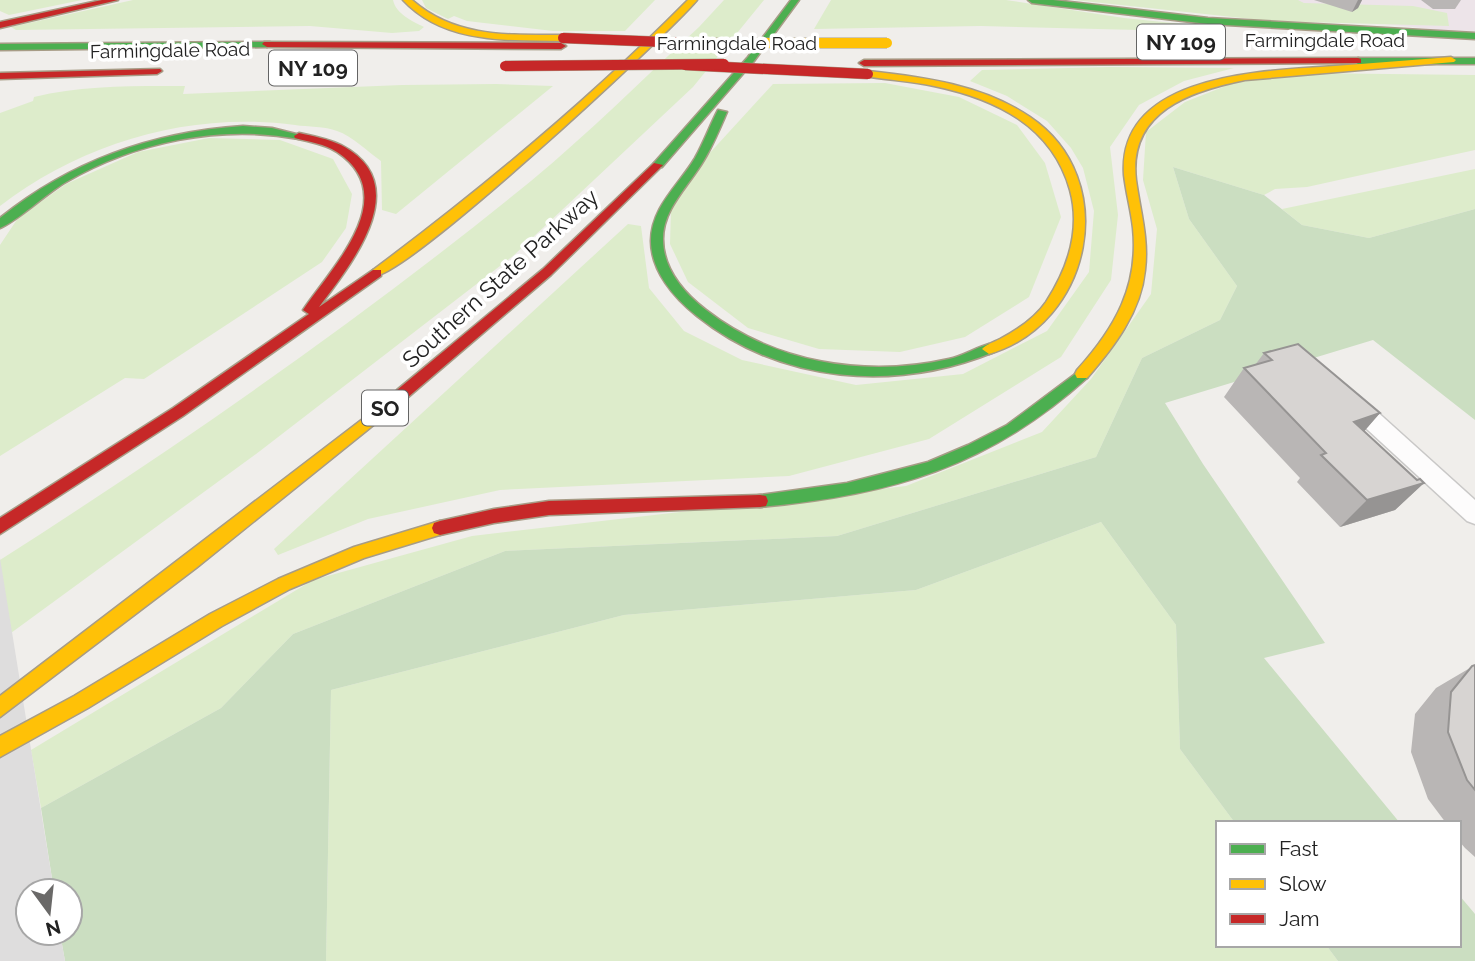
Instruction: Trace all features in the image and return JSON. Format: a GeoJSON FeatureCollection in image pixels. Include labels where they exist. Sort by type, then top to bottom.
{"type":"FeatureCollection","features":[{"type":"Feature","properties":{"kind":"main road"},"geometry":{"type":"LineString","coordinates":[[0,25],[114,0]]}},
{"type":"Feature","properties":{"kind":"main road"},"geometry":{"type":"LineString","coordinates":[[407,0],[420,15],[430,21],[460,31],[562,42]]}},
{"type":"Feature","properties":{"kind":"main road"},"geometry":{"type":"LineString","coordinates":[[666,29],[677,0]]}},
{"type":"Feature","properties":{"kind":"main road"},"geometry":{"type":"LineString","coordinates":[[0,527],[229,379],[497,183],[568,124],[693,0]]}},
{"type":"Feature","properties":{"kind":"main road","name":"Southern State Parkway"},"geometry":{"type":"LineString","coordinates":[[0,708],[188,567],[463,345],[620,201],[741,75],[795,0]]}},
{"type":"Feature","properties":{"kind":"main road"},"geometry":{"type":"LineString","coordinates":[[1032,0],[1218,22],[1475,39]]}},
{"type":"Feature","properties":{"kind":"main road","name":"Farmingdale Road"},"geometry":{"type":"LineString","coordinates":[[1281,42],[1475,39]]}},
{"type":"Feature","properties":{"kind":"main road","name":"Farmingdale Road"},"geometry":{"type":"LineString","coordinates":[[0,47],[562,42],[893,43]]}},
{"type":"Feature","properties":{"kind":"main road"},"geometry":{"type":"LineString","coordinates":[[0,747],[108,687],[172,644],[287,582],[335,562],[426,533],[493,516],[552,507],[615,503],[719,503],[828,494],[879,484],[931,468],[979,446],[1026,420],[1090,368],[1112,340],[1126,314],[1138,288],[1142,260],[1138,214],[1130,180],[1130,151],[1135,137],[1152,113],[1181,95],[1205,85],[1255,74],[1451,60]]}},
{"type":"Feature","properties":{"kind":"main road","name":"Farmingdale Road"},"geometry":{"type":"LineString","coordinates":[[499,66],[685,65],[866,69],[1475,61]]}},
{"type":"Feature","properties":{"kind":"main road"},"geometry":{"type":"LineString","coordinates":[[741,75],[698,162],[672,194],[660,223],[657,238],[663,269],[682,298],[697,313],[736,339],[760,350],[815,365],[871,372],[904,371],[967,360],[994,349],[1034,325],[1062,292],[1079,248],[1076,188],[1071,171],[1042,131],[1030,120],[997,102],[945,83],[866,69]]}},
{"type":"Feature","properties":{"kind":"main road","name":"Farmingdale Road"},"geometry":{"type":"LineString","coordinates":[[0,76],[175,71]]}},
{"type":"Feature","properties":{"kind":"main road"},"geometry":{"type":"LineString","coordinates":[[33,92],[120,72]]}},
{"type":"Feature","properties":{"kind":"main road"},"geometry":{"type":"LineString","coordinates":[[0,224],[33,196],[79,171],[128,152],[176,139],[246,131],[288,133],[326,143],[341,149],[359,163],[369,179],[371,201],[368,217],[358,240],[295,332]]}},
{"type":"Feature","properties":{"kind":"lane"},"geometry":{"type":"LineString","coordinates":[[1365,415],[1475,514]]}},
{"type":"Feature","properties":{"kind":"shaded area"},"geometry":{"type":"Polygon","coordinates":[[[1170,0],[1475,0],[1475,34],[1170,0]]]}},
{"type":"Feature","properties":{"kind":"green space"},"geometry":{"type":"Polygon","coordinates":[[[0,0],[82,0],[9,15],[0,11],[0,0]]]}},
{"type":"Feature","properties":{"kind":"green space"},"geometry":{"type":"Polygon","coordinates":[[[133,0],[393,0],[401,13],[424,27],[419,31],[392,33],[310,26],[16,30],[11,27],[133,0]]]}},
{"type":"Feature","properties":{"kind":"green space"},"geometry":{"type":"Polygon","coordinates":[[[422,0],[655,0],[625,31],[553,31],[467,21],[454,16],[448,19],[426,8],[422,0]]]}},
{"type":"Feature","properties":{"kind":"green space"},"geometry":{"type":"Polygon","coordinates":[[[724,0],[764,0],[693,87],[513,256],[260,451],[0,641],[0,560],[204,425],[403,282],[574,144],[699,27],[724,0]]]}},
{"type":"Feature","properties":{"kind":"green space"},"geometry":{"type":"Polygon","coordinates":[[[831,0],[1006,0],[1124,18],[1192,25],[1172,27],[1176,34],[1147,34],[1139,30],[981,26],[814,29],[831,0]]]}},
{"type":"Feature","properties":{"kind":"green space"},"geometry":{"type":"Polygon","coordinates":[[[1074,0],[1298,0],[1304,3],[1413,6],[1447,13],[1449,26],[1270,21],[1074,0]]]}},
{"type":"Feature","properties":{"kind":"green space"},"geometry":{"type":"Polygon","coordinates":[[[1234,68],[1184,81],[1139,105],[1110,147],[1118,215],[1111,280],[1061,357],[929,439],[789,476],[500,490],[368,519],[278,555],[274,549],[628,224],[641,226],[649,288],[684,331],[742,360],[856,385],[963,374],[1047,331],[1089,272],[1094,211],[1083,168],[1071,148],[1047,121],[1007,96],[970,81],[982,70],[1234,68]]]}},
{"type":"Feature","properties":{"kind":"green space"},"geometry":{"type":"Polygon","coordinates":[[[1301,73],[1475,75],[1475,150],[1307,187],[1275,189],[1264,195],[1173,167],[1189,219],[1237,286],[1220,320],[1142,358],[1096,457],[837,536],[505,551],[293,634],[221,708],[41,808],[31,750],[313,580],[472,536],[906,486],[1042,432],[1091,379],[1151,294],[1157,229],[1143,180],[1146,132],[1185,102],[1233,83],[1301,73]]]}},
{"type":"Feature","properties":{"kind":"green space"},"geometry":{"type":"Polygon","coordinates":[[[885,83],[959,97],[1017,125],[1045,163],[1061,217],[1029,297],[965,337],[900,352],[819,349],[748,328],[688,282],[670,244],[671,208],[685,180],[773,84],[885,83]]]}},
{"type":"Feature","properties":{"kind":"green space"},"geometry":{"type":"Polygon","coordinates":[[[496,84],[553,86],[396,214],[382,210],[381,161],[348,137],[327,128],[256,122],[217,123],[140,136],[66,164],[0,206],[0,113],[33,101],[34,97],[71,90],[128,86],[185,86],[183,94],[496,84]]]}},
{"type":"Feature","properties":{"kind":"green space"},"geometry":{"type":"Polygon","coordinates":[[[209,138],[280,140],[333,159],[352,194],[346,228],[322,262],[144,379],[125,378],[0,456],[0,245],[18,218],[66,184],[138,152],[209,138]]]}},
{"type":"Feature","properties":{"kind":"green space"},"geometry":{"type":"Polygon","coordinates":[[[1173,167],[1264,195],[1302,225],[1369,238],[1475,209],[1475,420],[1373,340],[1165,403],[1203,464],[1325,643],[1264,658],[1398,821],[1234,821],[1180,749],[1176,625],[1101,522],[916,590],[624,615],[331,690],[326,961],[65,961],[62,947],[84,947],[84,877],[52,877],[41,808],[221,708],[293,634],[505,551],[837,536],[1096,457],[1142,358],[1220,320],[1237,286],[1189,219],[1173,167]]]}},
{"type":"Feature","properties":{"kind":"green space"},"geometry":{"type":"Polygon","coordinates":[[[1475,169],[1475,209],[1369,238],[1302,225],[1282,209],[1475,169]]]}},
{"type":"Feature","properties":{"kind":"green space"},"geometry":{"type":"Polygon","coordinates":[[[1101,522],[1176,625],[1180,749],[1234,821],[1216,821],[1216,947],[1328,947],[1338,961],[326,961],[331,690],[624,615],[916,590],[1101,522]]]}},
{"type":"Feature","properties":{"kind":"green space"},"geometry":{"type":"Polygon","coordinates":[[[1461,897],[1475,914],[1475,961],[1338,961],[1328,947],[1461,947],[1461,897]]]}},
{"type":"Feature","properties":{"kind":"pier"},"geometry":{"type":"Polygon","coordinates":[[[0,558],[52,877],[14,877],[14,947],[62,947],[65,961],[0,961],[0,558]]]}},
{"type":"Feature","properties":{"kind":"building"},"geometry":{"type":"Polygon","coordinates":[[[1298,344],[1380,413],[1354,422],[1417,480],[1420,479],[1424,483],[1367,500],[1321,455],[1326,453],[1244,368],[1272,360],[1264,353],[1298,344]]]}},
{"type":"Feature","properties":{"kind":"building"},"geometry":{"type":"Polygon","coordinates":[[[1475,665],[1475,790],[1467,780],[1448,732],[1451,692],[1475,665]]]}},
{"type":"Feature","properties":{"kind":"traffic: fast"},"geometry":{"type":"LineString","coordinates":[[658,165],[751,59],[795,0]]}},
{"type":"Feature","properties":{"kind":"traffic: fast"},"geometry":{"type":"LineString","coordinates":[[1032,0],[1208,21],[1475,36]]}},
{"type":"Feature","properties":{"kind":"traffic: fast"},"geometry":{"type":"LineString","coordinates":[[0,47],[267,44]]}},
{"type":"Feature","properties":{"kind":"traffic: fast"},"geometry":{"type":"LineString","coordinates":[[1358,61],[1475,61]]}},
{"type":"Feature","properties":{"kind":"traffic: fast"},"geometry":{"type":"LineString","coordinates":[[722,112],[702,154],[667,206],[658,227],[658,249],[663,268],[680,293],[694,307],[720,328],[749,344],[814,366],[882,372],[916,370],[954,363],[989,349]]}},
{"type":"Feature","properties":{"kind":"traffic: fast"},"geometry":{"type":"LineString","coordinates":[[0,224],[43,191],[70,175],[95,163],[152,144],[182,136],[243,130],[299,136]]}},
{"type":"Feature","properties":{"kind":"traffic: fast"},"geometry":{"type":"LineString","coordinates":[[760,501],[847,490],[891,480],[933,466],[1013,429],[1049,404],[1082,374]]}},
{"type":"Feature","properties":{"kind":"traffic: slow"},"geometry":{"type":"LineString","coordinates":[[407,0],[423,14],[460,31],[500,37],[563,38]]}},
{"type":"Feature","properties":{"kind":"traffic: slow"},"geometry":{"type":"LineString","coordinates":[[377,273],[460,210],[541,143],[619,74],[693,0]]}},
{"type":"Feature","properties":{"kind":"traffic: slow"},"geometry":{"type":"LineString","coordinates":[[689,43],[887,43]]}},
{"type":"Feature","properties":{"kind":"traffic: slow"},"geometry":{"type":"LineString","coordinates":[[1082,374],[1119,326],[1135,291],[1140,253],[1130,157],[1139,130],[1158,109],[1183,94],[1213,83],[1245,77],[1451,60]]}},
{"type":"Feature","properties":{"kind":"traffic: slow"},"geometry":{"type":"LineString","coordinates":[[868,74],[933,83],[967,91],[999,103],[1028,120],[1052,141],[1070,168],[1079,202],[1080,222],[1079,242],[1070,270],[1053,300],[1038,319],[1022,332],[989,349]]}},
{"type":"Feature","properties":{"kind":"traffic: slow"},"geometry":{"type":"LineString","coordinates":[[0,708],[190,563],[402,394]]}},
{"type":"Feature","properties":{"kind":"traffic: slow"},"geometry":{"type":"LineString","coordinates":[[0,747],[81,702],[216,620],[284,584],[360,552],[440,528]]}},
{"type":"Feature","properties":{"kind":"traffic: jam"},"geometry":{"type":"LineString","coordinates":[[0,25],[114,0]]}},
{"type":"Feature","properties":{"kind":"traffic: jam"},"geometry":{"type":"LineString","coordinates":[[563,38],[689,43]]}},
{"type":"Feature","properties":{"kind":"traffic: jam"},"geometry":{"type":"LineString","coordinates":[[267,44],[561,46]]}},
{"type":"Feature","properties":{"kind":"traffic: jam"},"geometry":{"type":"LineString","coordinates":[[864,63],[1358,61]]}},
{"type":"Feature","properties":{"kind":"traffic: jam"},"geometry":{"type":"LineString","coordinates":[[505,66],[724,64]]}},
{"type":"Feature","properties":{"kind":"traffic: jam"},"geometry":{"type":"LineString","coordinates":[[685,65],[868,74]]}},
{"type":"Feature","properties":{"kind":"traffic: jam"},"geometry":{"type":"LineString","coordinates":[[0,76],[157,71]]}},
{"type":"Feature","properties":{"kind":"traffic: jam"},"geometry":{"type":"LineString","coordinates":[[299,136],[340,149],[361,165],[370,185],[370,206],[363,229],[352,251],[310,310]]}},
{"type":"Feature","properties":{"kind":"traffic: jam"},"geometry":{"type":"LineString","coordinates":[[402,394],[547,272],[658,165]]}},
{"type":"Feature","properties":{"kind":"traffic: jam"},"geometry":{"type":"LineString","coordinates":[[0,527],[178,412],[377,273]]}},
{"type":"Feature","properties":{"kind":"traffic: jam"},"geometry":{"type":"LineString","coordinates":[[440,528],[549,508],[760,501]]}}]}
